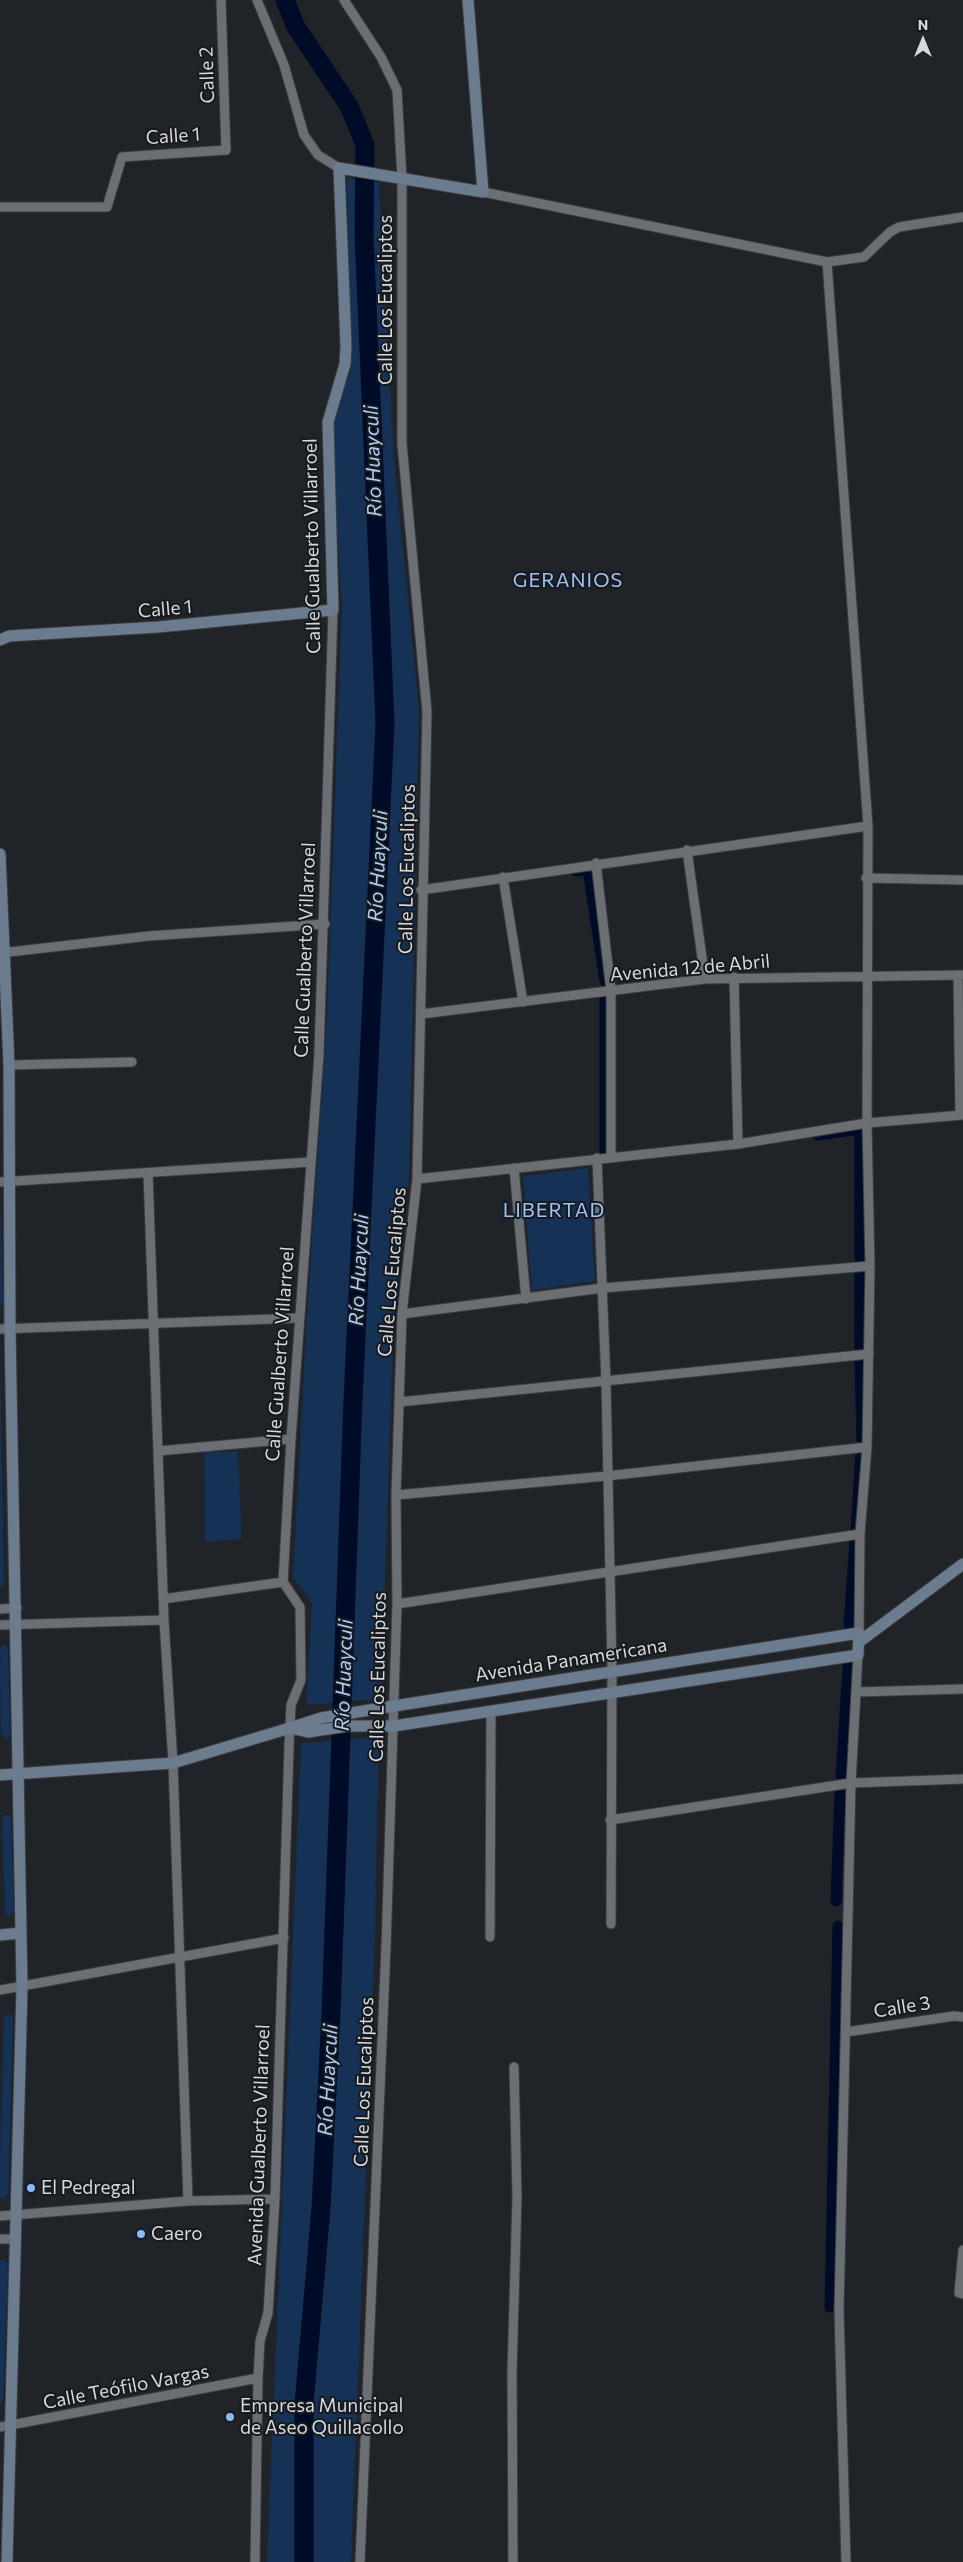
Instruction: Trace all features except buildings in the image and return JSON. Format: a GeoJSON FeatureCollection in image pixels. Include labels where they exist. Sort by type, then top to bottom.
{"type":"FeatureCollection","features":[{"type":"Feature","properties":{"kind":"main road"},"geometry":{"type":"LineString","coordinates":[[339,168],[483,192],[468,0]]}},
{"type":"Feature","properties":{"kind":"main road","name":"Calle Gualberto Villarroel"},"geometry":{"type":"LineString","coordinates":[[333,610],[328,422],[345,364],[346,346],[339,168]]}},
{"type":"Feature","properties":{"kind":"main road","name":"Calle 1"},"geometry":{"type":"LineString","coordinates":[[0,640],[9,636],[158,628],[333,610]]}},
{"type":"Feature","properties":{"kind":"main road"},"geometry":{"type":"LineString","coordinates":[[0,854],[2,953],[9,1065],[5,1182],[5,1329],[17,1608],[22,1987],[16,2215],[6,2427],[7,2562]]}},
{"type":"Feature","properties":{"kind":"main road","name":"Avenida Panamericana"},"geometry":{"type":"LineString","coordinates":[[290,1728],[308,1732],[321,1730],[394,1706],[612,1670],[859,1638],[963,1564]]}},
{"type":"Feature","properties":{"kind":"main road"},"geometry":{"type":"LineString","coordinates":[[858,1655],[859,1638]]}},
{"type":"Feature","properties":{"kind":"main road","name":"Avenida Panamericana"},"geometry":{"type":"LineString","coordinates":[[0,1775],[173,1763],[321,1718],[394,1726],[858,1655]]}},
{"type":"Feature","properties":{"kind":"main road"},"geometry":{"type":"LineString","coordinates":[[0,1935],[21,1933]]}},
{"type":"Feature","properties":{"kind":"street","name":"Calle 2"},"geometry":{"type":"LineString","coordinates":[[221,0],[226,150]]}},
{"type":"Feature","properties":{"kind":"street"},"geometry":{"type":"LineString","coordinates":[[257,0],[284,65],[304,135],[318,155],[339,168]]}},
{"type":"Feature","properties":{"kind":"street","name":"Calle Los Eucaliptos"},"geometry":{"type":"LineString","coordinates":[[344,0],[381,58],[397,90],[402,178],[402,444],[427,712],[421,890],[421,1014],[417,1180],[402,1314],[396,1495],[397,1604],[394,1726],[360,2562]]}},
{"type":"Feature","properties":{"kind":"street","name":"Calle 1"},"geometry":{"type":"LineString","coordinates":[[0,207],[107,207],[122,157],[226,150]]}},
{"type":"Feature","properties":{"kind":"street"},"geometry":{"type":"LineString","coordinates":[[483,192],[827,262],[864,257],[876,248],[890,232],[898,227],[963,217]]}},
{"type":"Feature","properties":{"kind":"street"},"geometry":{"type":"LineString","coordinates":[[827,262],[868,826],[866,976],[870,1266],[867,1447],[860,1534],[859,1638]]}},
{"type":"Feature","properties":{"kind":"street","name":"Calle Gualberto Villarroel"},"geometry":{"type":"LineString","coordinates":[[283,1582],[291,1439],[319,1054],[325,924],[333,610]]}},
{"type":"Feature","properties":{"kind":"street"},"geometry":{"type":"LineString","coordinates":[[421,890],[596,863],[868,826]]}},
{"type":"Feature","properties":{"kind":"street"},"geometry":{"type":"LineString","coordinates":[[687,850],[704,979]]}},
{"type":"Feature","properties":{"kind":"street"},"geometry":{"type":"LineString","coordinates":[[596,863],[611,991],[611,1156]]}},
{"type":"Feature","properties":{"kind":"street"},"geometry":{"type":"LineString","coordinates":[[503,877],[522,1002]]}},
{"type":"Feature","properties":{"kind":"street"},"geometry":{"type":"LineString","coordinates":[[866,878],[963,880]]}},
{"type":"Feature","properties":{"kind":"street"},"geometry":{"type":"LineString","coordinates":[[2,953],[149,936],[325,924]]}},
{"type":"Feature","properties":{"kind":"street"},"geometry":{"type":"LineString","coordinates":[[417,1180],[611,1156],[738,1144],[867,1123],[961,1115],[961,975]]}},
{"type":"Feature","properties":{"kind":"street","name":"Avenida 12 de Abril"},"geometry":{"type":"LineString","coordinates":[[421,1014],[704,979],[734,977],[961,975]]}},
{"type":"Feature","properties":{"kind":"street"},"geometry":{"type":"LineString","coordinates":[[734,977],[738,1144]]}},
{"type":"Feature","properties":{"kind":"street"},"geometry":{"type":"LineString","coordinates":[[9,1065],[132,1062]]}},
{"type":"Feature","properties":{"kind":"street"},"geometry":{"type":"LineString","coordinates":[[597,1158],[606,1382],[612,1670],[611,1924]]}},
{"type":"Feature","properties":{"kind":"street"},"geometry":{"type":"LineString","coordinates":[[5,1182],[311,1162]]}},
{"type":"Feature","properties":{"kind":"street"},"geometry":{"type":"LineString","coordinates":[[514,1168],[526,1299]]}},
{"type":"Feature","properties":{"kind":"street"},"geometry":{"type":"LineString","coordinates":[[148,1173],[163,1598],[173,1763],[178,1957],[188,2201]]}},
{"type":"Feature","properties":{"kind":"street"},"geometry":{"type":"LineString","coordinates":[[402,1314],[603,1288],[870,1266]]}},
{"type":"Feature","properties":{"kind":"street"},"geometry":{"type":"LineString","coordinates":[[5,1329],[300,1318]]}},
{"type":"Feature","properties":{"kind":"street"},"geometry":{"type":"LineString","coordinates":[[400,1402],[869,1354]]}},
{"type":"Feature","properties":{"kind":"street"},"geometry":{"type":"LineString","coordinates":[[158,1451],[291,1439]]}},
{"type":"Feature","properties":{"kind":"street"},"geometry":{"type":"LineString","coordinates":[[396,1495],[607,1476],[867,1447]]}},
{"type":"Feature","properties":{"kind":"street"},"geometry":{"type":"LineString","coordinates":[[397,1604],[860,1534]]}},
{"type":"Feature","properties":{"kind":"street"},"geometry":{"type":"LineString","coordinates":[[163,1598],[283,1582],[300,1607],[301,1680],[291,1705],[290,1728]]}},
{"type":"Feature","properties":{"kind":"street"},"geometry":{"type":"LineString","coordinates":[[0,1609],[17,1608]]}},
{"type":"Feature","properties":{"kind":"street"},"geometry":{"type":"LineString","coordinates":[[0,1625],[164,1620]]}},
{"type":"Feature","properties":{"kind":"street"},"geometry":{"type":"LineString","coordinates":[[846,2562],[839,2311],[851,1783],[858,1655]]}},
{"type":"Feature","properties":{"kind":"street"},"geometry":{"type":"LineString","coordinates":[[856,1692],[963,1689]]}},
{"type":"Feature","properties":{"kind":"street"},"geometry":{"type":"LineString","coordinates":[[490,1937],[491,1711]]}},
{"type":"Feature","properties":{"kind":"street","name":"Avenida Gualberto Villarroel"},"geometry":{"type":"LineString","coordinates":[[256,2562],[258,2378],[260,2341],[268,2313],[274,2199],[290,1728]]}},
{"type":"Feature","properties":{"kind":"street"},"geometry":{"type":"LineString","coordinates":[[610,1820],[851,1783],[963,1779]]}},
{"type":"Feature","properties":{"kind":"street"},"geometry":{"type":"LineString","coordinates":[[0,1990],[284,1938]]}},
{"type":"Feature","properties":{"kind":"street","name":"Calle 3"},"geometry":{"type":"LineString","coordinates":[[846,2032],[954,2016],[963,2017]]}},
{"type":"Feature","properties":{"kind":"street"},"geometry":{"type":"LineString","coordinates":[[513,2562],[512,2372],[517,2197],[514,2067]]}},
{"type":"Feature","properties":{"kind":"street"},"geometry":{"type":"LineString","coordinates":[[0,2216],[188,2201],[274,2199]]}},
{"type":"Feature","properties":{"kind":"street"},"geometry":{"type":"LineString","coordinates":[[0,2239],[15,2238]]}},
{"type":"Feature","properties":{"kind":"street"},"geometry":{"type":"LineString","coordinates":[[963,2250],[959,2293],[963,2294]]}},
{"type":"Feature","properties":{"kind":"street","name":"Calle Teófilo Vargas"},"geometry":{"type":"LineString","coordinates":[[6,2427],[258,2378]]}},
{"type":"Feature","properties":{"kind":"shaded area"},"geometry":{"type":"Polygon","coordinates":[[[347,178],[379,183],[394,460],[419,709],[409,1180],[398,1244],[394,1315],[381,1699],[306,1705],[312,1603],[293,1577],[307,1316],[327,1018],[342,605],[330,416],[351,372],[347,178]]]}},
{"type":"Feature","properties":{"kind":"shaded area"},"geometry":{"type":"Polygon","coordinates":[[[588,1168],[595,1281],[532,1290],[523,1176],[588,1168]]]}},
{"type":"Feature","properties":{"kind":"shaded area"},"geometry":{"type":"Polygon","coordinates":[[[0,1194],[3,1303],[0,1308],[0,1194]]]}},
{"type":"Feature","properties":{"kind":"shaded area"},"geometry":{"type":"Polygon","coordinates":[[[0,1355],[4,1584],[0,1589],[0,1355]]]}},
{"type":"Feature","properties":{"kind":"shaded area"},"geometry":{"type":"Polygon","coordinates":[[[204,1452],[238,1452],[242,1539],[205,1542],[204,1452]]]}},
{"type":"Feature","properties":{"kind":"shaded area"},"geometry":{"type":"Polygon","coordinates":[[[4,1644],[8,1648],[10,1734],[6,1740],[1,1734],[0,1648],[4,1644]]]}},
{"type":"Feature","properties":{"kind":"shaded area"},"geometry":{"type":"Polygon","coordinates":[[[379,1737],[374,1967],[351,2562],[267,2562],[301,1743],[379,1737]]]}},
{"type":"Feature","properties":{"kind":"shaded area"},"geometry":{"type":"Polygon","coordinates":[[[4,1815],[9,1815],[11,1819],[14,1911],[9,1917],[5,1912],[2,1819],[4,1815]]]}},
{"type":"Feature","properties":{"kind":"shaded area"},"geometry":{"type":"Polygon","coordinates":[[[7,2014],[11,2015],[13,2019],[8,2194],[4,2200],[0,2196],[0,2174],[4,2018],[7,2014]]]}},
{"type":"Feature","properties":{"kind":"shaded area"},"geometry":{"type":"Polygon","coordinates":[[[4,2259],[8,2264],[3,2400],[0,2405],[0,2261],[4,2259]]]}},
{"type":"Feature","properties":{"kind":"waterway","name":"Río Huayculi"},"geometry":{"type":"LineString","coordinates":[[285,0],[296,27],[349,106],[365,145],[364,234],[385,723],[353,1400],[331,2013],[321,2208],[304,2404],[304,2562]]}},
{"type":"Feature","properties":{"kind":"waterway"},"geometry":{"type":"LineString","coordinates":[[576,871],[588,870],[605,981]]}},
{"type":"Feature","properties":{"kind":"waterway"},"geometry":{"type":"LineString","coordinates":[[605,996],[605,1152]]}},
{"type":"Feature","properties":{"kind":"waterway"},"geometry":{"type":"LineString","coordinates":[[818,1135],[860,1129],[860,1261]]}},
{"type":"Feature","properties":{"kind":"waterway"},"geometry":{"type":"LineString","coordinates":[[860,1273],[860,1350]]}},
{"type":"Feature","properties":{"kind":"waterway"},"geometry":{"type":"LineString","coordinates":[[860,1361],[862,1441]]}},
{"type":"Feature","properties":{"kind":"waterway"},"geometry":{"type":"LineString","coordinates":[[856,1529],[861,1453]]}},
{"type":"Feature","properties":{"kind":"waterway"},"geometry":{"type":"LineString","coordinates":[[849,1625],[855,1541]]}},
{"type":"Feature","properties":{"kind":"waterway"},"geometry":{"type":"LineString","coordinates":[[841,1776],[848,1667]]}},
{"type":"Feature","properties":{"kind":"waterway"},"geometry":{"type":"LineString","coordinates":[[836,1901],[840,1793]]}},
{"type":"Feature","properties":{"kind":"waterway"},"geometry":{"type":"LineString","coordinates":[[830,2307],[838,1926]]}},
{"type":"Feature","properties":{"kind":"place","name":"El Pedregal"},"geometry":{"type":"Point","coordinates":[31,2188]}},
{"type":"Feature","properties":{"kind":"place","name":"Caero"},"geometry":{"type":"Point","coordinates":[141,2234]}},
{"type":"Feature","properties":{"kind":"place","name":"Empresa Municipal de Aseo Quillacollo"},"geometry":{"type":"Point","coordinates":[230,2417]}},
{"type":"Feature","properties":{"kind":"district","name":"GERANIOS"},"geometry":{"type":"Point","coordinates":[568,580]}},
{"type":"Feature","properties":{"kind":"district","name":"LIBERTAD"},"geometry":{"type":"Point","coordinates":[554,1210]}}]}
